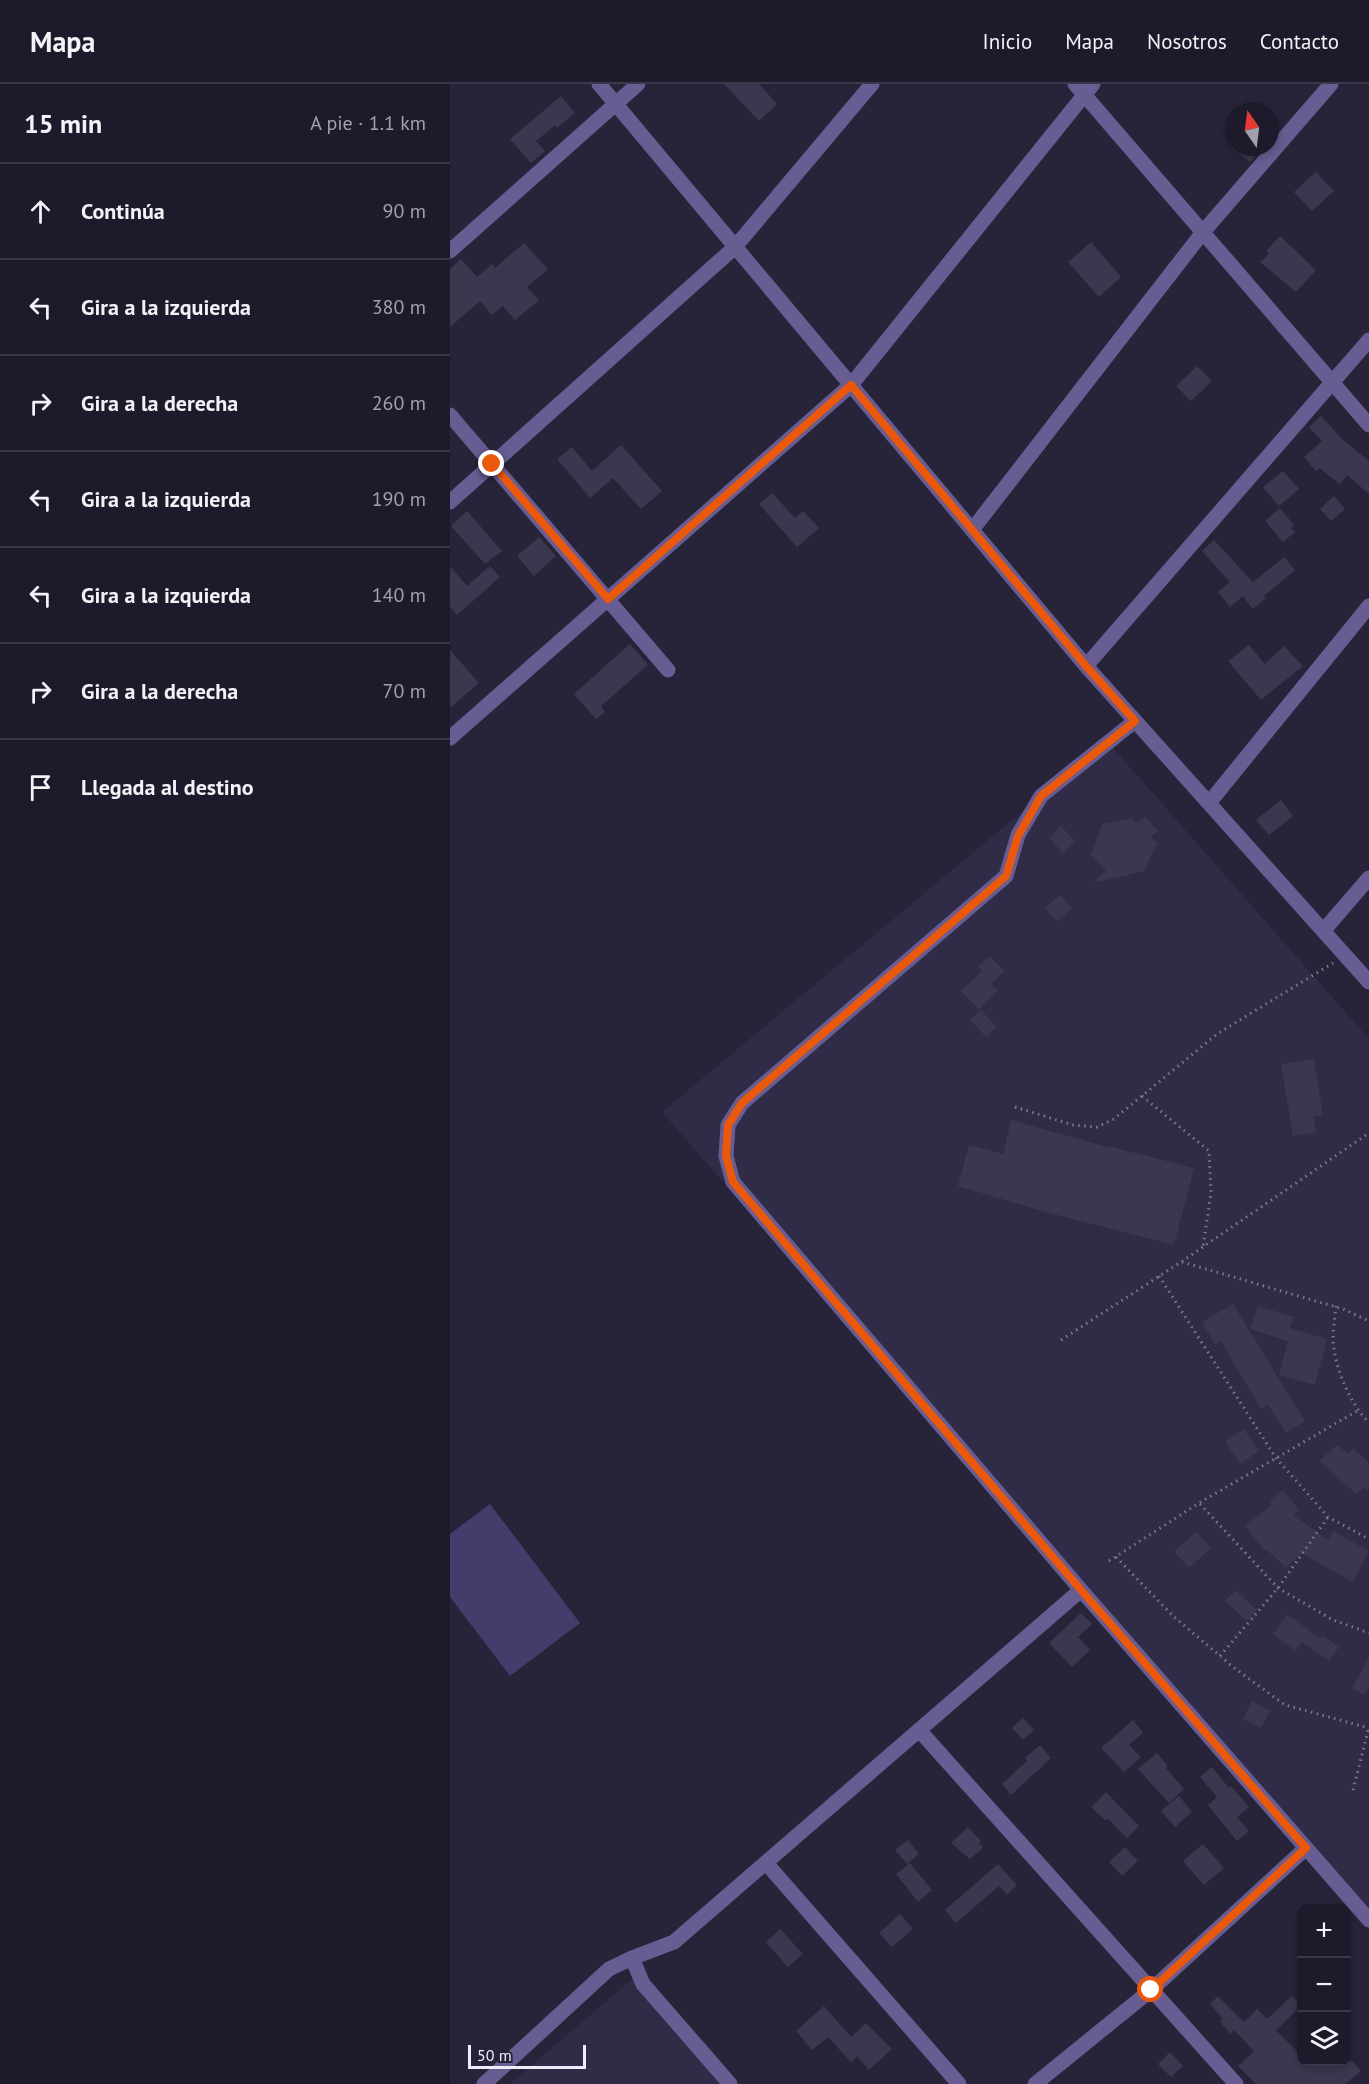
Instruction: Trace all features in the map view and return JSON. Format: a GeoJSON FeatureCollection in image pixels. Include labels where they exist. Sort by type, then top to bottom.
{"type":"FeatureCollection","features":[{"type":"Feature","properties":{"kind":"street"},"geometry":{"type":"LineString","coordinates":[[599,84],[1086,666],[1369,982]]}},
{"type":"Feature","properties":{"kind":"street"},"geometry":{"type":"LineString","coordinates":[[450,251],[638,84]]}},
{"type":"Feature","properties":{"kind":"street"},"geometry":{"type":"LineString","coordinates":[[450,502],[735,247],[872,84]]}},
{"type":"Feature","properties":{"kind":"street"},"geometry":{"type":"LineString","coordinates":[[972,530],[1203,232],[1331,84]]}},
{"type":"Feature","properties":{"kind":"street"},"geometry":{"type":"LineString","coordinates":[[450,738],[851,385],[1084,88],[1203,232],[1369,425]]}},
{"type":"Feature","properties":{"kind":"street"},"geometry":{"type":"LineString","coordinates":[[1086,666],[1369,340]]}},
{"type":"Feature","properties":{"kind":"street"},"geometry":{"type":"LineString","coordinates":[[450,415],[668,670]]}},
{"type":"Feature","properties":{"kind":"street"},"geometry":{"type":"LineString","coordinates":[[1209,803],[1369,606]]}},
{"type":"Feature","properties":{"kind":"street"},"geometry":{"type":"LineString","coordinates":[[1135,721],[1041,796],[1018,836],[1006,876],[742,1103],[728,1125],[726,1156],[733,1182],[1081,1590],[1369,1920]]}},
{"type":"Feature","properties":{"kind":"street"},"geometry":{"type":"LineString","coordinates":[[1324,930],[1369,878]]}},
{"type":"Feature","properties":{"kind":"street"},"geometry":{"type":"LineString","coordinates":[[484,2084],[609,1969],[674,1942],[1081,1590]]}},
{"type":"Feature","properties":{"kind":"street"},"geometry":{"type":"LineString","coordinates":[[919,1730],[1236,2084]]}},
{"type":"Feature","properties":{"kind":"street"},"geometry":{"type":"LineString","coordinates":[[1035,2084],[1151,1990],[1306,1848]]}},
{"type":"Feature","properties":{"kind":"street"},"geometry":{"type":"LineString","coordinates":[[766,1863],[959,2084]]}},
{"type":"Feature","properties":{"kind":"street"},"geometry":{"type":"LineString","coordinates":[[632,1958],[643,1984],[730,2084]]}},
{"type":"Feature","properties":{"kind":"path"},"geometry":{"type":"LineString","coordinates":[[1015,1107],[1073,1125],[1097,1127],[1114,1119],[1217,1034],[1346,956]]}},
{"type":"Feature","properties":{"kind":"path"},"geometry":{"type":"LineString","coordinates":[[1142,1096],[1209,1151],[1211,1193],[1203,1247]]}},
{"type":"Feature","properties":{"kind":"path"},"geometry":{"type":"LineString","coordinates":[[1061,1340],[1181,1262],[1369,1132]]}},
{"type":"Feature","properties":{"kind":"path"},"geometry":{"type":"LineString","coordinates":[[1181,1262],[1336,1306],[1369,1321]]}},
{"type":"Feature","properties":{"kind":"path"},"geometry":{"type":"LineString","coordinates":[[1160,1276],[1276,1458],[1328,1517],[1369,1539]]}},
{"type":"Feature","properties":{"kind":"path"},"geometry":{"type":"LineString","coordinates":[[1336,1306],[1333,1341],[1340,1373],[1357,1411],[1369,1423]]}},
{"type":"Feature","properties":{"kind":"path"},"geometry":{"type":"LineString","coordinates":[[1109,1561],[1199,1503],[1357,1411]]}},
{"type":"Feature","properties":{"kind":"path"},"geometry":{"type":"LineString","coordinates":[[1199,1503],[1278,1588],[1333,1620],[1369,1633]]}},
{"type":"Feature","properties":{"kind":"path"},"geometry":{"type":"LineString","coordinates":[[1220,1656],[1278,1588],[1328,1517]]}},
{"type":"Feature","properties":{"kind":"path"},"geometry":{"type":"LineString","coordinates":[[1116,1557],[1173,1616],[1220,1656],[1285,1705],[1369,1727],[1353,1790]]}},
{"type":"Feature","properties":{"kind":"shaded area"},"geometry":{"type":"Polygon","coordinates":[[[1107,741],[1369,1039],[1369,1920],[662,1112],[1107,741]]]}},
{"type":"Feature","properties":{"kind":"shaded area"},"geometry":{"type":"Polygon","coordinates":[[[490,1504],[580,1623],[510,1676],[450,1597],[450,1534],[490,1504]]]}},
{"type":"Feature","properties":{"kind":"shaded area"},"geometry":{"type":"Polygon","coordinates":[[[633,1978],[721,2084],[510,2084],[633,1978]]]}},
{"type":"Feature","properties":{"kind":"building"},"geometry":{"type":"Polygon","coordinates":[[[724,84],[759,84],[777,104],[759,121],[724,84]]]}},
{"type":"Feature","properties":{"kind":"building"},"geometry":{"type":"Polygon","coordinates":[[[561,96],[575,113],[557,128],[555,125],[536,141],[545,151],[531,163],[510,139],[561,96]]]}},
{"type":"Feature","properties":{"kind":"building"},"geometry":{"type":"Polygon","coordinates":[[[1242,156],[1256,156],[1250,162],[1242,156]]]}},
{"type":"Feature","properties":{"kind":"building"},"geometry":{"type":"Polygon","coordinates":[[[1316,172],[1334,191],[1312,211],[1294,192],[1316,172]]]}},
{"type":"Feature","properties":{"kind":"building"},"geometry":{"type":"Polygon","coordinates":[[[1280,236],[1316,270],[1296,292],[1260,262],[1269,254],[1266,251],[1280,236]]]}},
{"type":"Feature","properties":{"kind":"building"},"geometry":{"type":"Polygon","coordinates":[[[1091,242],[1121,277],[1099,297],[1068,262],[1091,242]]]}},
{"type":"Feature","properties":{"kind":"building"},"geometry":{"type":"Polygon","coordinates":[[[524,243],[548,269],[527,287],[539,300],[515,320],[503,306],[492,315],[480,301],[450,327],[450,269],[461,259],[477,277],[492,264],[495,268],[524,243]]]}},
{"type":"Feature","properties":{"kind":"building"},"geometry":{"type":"Polygon","coordinates":[[[1197,366],[1212,381],[1191,401],[1176,386],[1197,366]]]}},
{"type":"Feature","properties":{"kind":"building"},"geometry":{"type":"Polygon","coordinates":[[[1321,416],[1344,441],[1369,461],[1369,494],[1347,475],[1340,484],[1319,468],[1316,471],[1304,457],[1322,441],[1309,427],[1321,416]]]}},
{"type":"Feature","properties":{"kind":"building"},"geometry":{"type":"Polygon","coordinates":[[[621,445],[662,491],[641,509],[613,478],[590,498],[557,459],[572,447],[592,471],[621,445]]]}},
{"type":"Feature","properties":{"kind":"building"},"geometry":{"type":"Polygon","coordinates":[[[1283,471],[1299,489],[1279,506],[1263,487],[1283,471]]]}},
{"type":"Feature","properties":{"kind":"building"},"geometry":{"type":"Polygon","coordinates":[[[772,493],[795,518],[803,511],[819,528],[797,547],[759,504],[772,493]]]}},
{"type":"Feature","properties":{"kind":"building"},"geometry":{"type":"Polygon","coordinates":[[[1334,496],[1345,509],[1331,521],[1320,509],[1334,496]]]}},
{"type":"Feature","properties":{"kind":"building"},"geometry":{"type":"Polygon","coordinates":[[[1280,508],[1294,525],[1291,528],[1295,532],[1283,542],[1265,521],[1280,508]]]}},
{"type":"Feature","properties":{"kind":"building"},"geometry":{"type":"Polygon","coordinates":[[[467,511],[502,551],[485,564],[451,526],[467,511]]]}},
{"type":"Feature","properties":{"kind":"building"},"geometry":{"type":"Polygon","coordinates":[[[539,537],[556,556],[534,576],[517,556],[539,537]]]}},
{"type":"Feature","properties":{"kind":"building"},"geometry":{"type":"Polygon","coordinates":[[[1214,540],[1253,582],[1284,557],[1295,570],[1264,596],[1266,598],[1253,609],[1243,596],[1230,607],[1218,592],[1230,582],[1202,551],[1214,540]]]}},
{"type":"Feature","properties":{"kind":"building"},"geometry":{"type":"Polygon","coordinates":[[[450,566],[467,586],[490,566],[500,577],[457,615],[450,607],[450,566]]]}},
{"type":"Feature","properties":{"kind":"building"},"geometry":{"type":"Polygon","coordinates":[[[630,644],[648,665],[601,706],[605,712],[596,719],[574,694],[630,644]]]}},
{"type":"Feature","properties":{"kind":"building"},"geometry":{"type":"Polygon","coordinates":[[[1249,645],[1265,664],[1284,646],[1303,666],[1261,700],[1228,661],[1249,645]]]}},
{"type":"Feature","properties":{"kind":"building"},"geometry":{"type":"Polygon","coordinates":[[[450,650],[479,683],[450,708],[450,650]]]}},
{"type":"Feature","properties":{"kind":"building"},"geometry":{"type":"Polygon","coordinates":[[[1281,800],[1293,816],[1269,835],[1256,820],[1281,800]]]}},
{"type":"Feature","properties":{"kind":"building"},"geometry":{"type":"Polygon","coordinates":[[[1145,817],[1158,831],[1151,837],[1157,844],[1144,871],[1093,883],[1106,870],[1091,855],[1102,824],[1132,818],[1137,823],[1145,817]]]}},
{"type":"Feature","properties":{"kind":"building"},"geometry":{"type":"Polygon","coordinates":[[[1061,826],[1075,841],[1063,853],[1049,838],[1061,826]]]}},
{"type":"Feature","properties":{"kind":"building"},"geometry":{"type":"Polygon","coordinates":[[[1060,895],[1072,908],[1057,922],[1045,908],[1060,895]]]}},
{"type":"Feature","properties":{"kind":"building"},"geometry":{"type":"Polygon","coordinates":[[[990,956],[1004,971],[991,984],[998,991],[979,1010],[961,991],[982,971],[978,966],[990,956]]]}},
{"type":"Feature","properties":{"kind":"building"},"geometry":{"type":"Polygon","coordinates":[[[981,1010],[997,1027],[986,1037],[970,1020],[981,1010]]]}},
{"type":"Feature","properties":{"kind":"building"},"geometry":{"type":"Polygon","coordinates":[[[1314,1059],[1323,1115],[1313,1117],[1316,1132],[1293,1136],[1281,1064],[1314,1059]]]}},
{"type":"Feature","properties":{"kind":"building"},"geometry":{"type":"Polygon","coordinates":[[[1011,1120],[1194,1168],[1174,1245],[1042,1211],[958,1186],[969,1145],[1003,1154],[1011,1120]]]}},
{"type":"Feature","properties":{"kind":"building"},"geometry":{"type":"Polygon","coordinates":[[[1233,1304],[1305,1421],[1286,1433],[1268,1405],[1261,1409],[1221,1341],[1215,1344],[1202,1322],[1233,1304]]]}},
{"type":"Feature","properties":{"kind":"building"},"geometry":{"type":"Polygon","coordinates":[[[1258,1306],[1294,1317],[1290,1328],[1327,1339],[1315,1385],[1279,1375],[1288,1341],[1250,1329],[1258,1306]]]}},
{"type":"Feature","properties":{"kind":"building"},"geometry":{"type":"Polygon","coordinates":[[[1244,1429],[1259,1451],[1240,1464],[1225,1442],[1244,1429]]]}},
{"type":"Feature","properties":{"kind":"building"},"geometry":{"type":"Polygon","coordinates":[[[1337,1445],[1348,1454],[1353,1448],[1369,1462],[1369,1491],[1363,1487],[1356,1494],[1319,1461],[1337,1445]]]}},
{"type":"Feature","properties":{"kind":"building"},"geometry":{"type":"Polygon","coordinates":[[[1283,1490],[1299,1510],[1293,1515],[1328,1540],[1333,1531],[1369,1551],[1353,1582],[1301,1553],[1286,1568],[1266,1549],[1265,1551],[1245,1526],[1272,1504],[1269,1501],[1283,1490]]]}},
{"type":"Feature","properties":{"kind":"building"},"geometry":{"type":"Polygon","coordinates":[[[1196,1532],[1211,1548],[1189,1568],[1174,1551],[1196,1532]]]}},
{"type":"Feature","properties":{"kind":"building"},"geometry":{"type":"Polygon","coordinates":[[[1235,1590],[1257,1610],[1247,1621],[1225,1601],[1235,1590]]]}},
{"type":"Feature","properties":{"kind":"building"},"geometry":{"type":"Polygon","coordinates":[[[1081,1613],[1092,1624],[1078,1637],[1090,1650],[1072,1667],[1049,1643],[1081,1613]]]}},
{"type":"Feature","properties":{"kind":"building"},"geometry":{"type":"Polygon","coordinates":[[[1287,1614],[1320,1638],[1322,1635],[1339,1647],[1329,1661],[1302,1642],[1296,1651],[1273,1634],[1287,1614]]]}},
{"type":"Feature","properties":{"kind":"building"},"geometry":{"type":"Polygon","coordinates":[[[1369,1656],[1369,1687],[1365,1695],[1352,1689],[1369,1656]]]}},
{"type":"Feature","properties":{"kind":"building"},"geometry":{"type":"Polygon","coordinates":[[[1252,1701],[1270,1711],[1261,1728],[1243,1719],[1252,1701]]]}},
{"type":"Feature","properties":{"kind":"building"},"geometry":{"type":"Polygon","coordinates":[[[1023,1718],[1034,1730],[1023,1740],[1012,1728],[1023,1718]]]}},
{"type":"Feature","properties":{"kind":"building"},"geometry":{"type":"Polygon","coordinates":[[[1133,1720],[1143,1733],[1129,1745],[1141,1757],[1124,1772],[1101,1748],[1133,1720]]]}},
{"type":"Feature","properties":{"kind":"building"},"geometry":{"type":"Polygon","coordinates":[[[1040,1745],[1051,1758],[1011,1795],[1002,1784],[1027,1761],[1025,1758],[1040,1745]]]}},
{"type":"Feature","properties":{"kind":"building"},"geometry":{"type":"Polygon","coordinates":[[[1157,1753],[1168,1766],[1166,1768],[1184,1789],[1169,1803],[1138,1769],[1157,1753]]]}},
{"type":"Feature","properties":{"kind":"building"},"geometry":{"type":"Polygon","coordinates":[[[1212,1767],[1249,1807],[1237,1817],[1249,1831],[1237,1841],[1208,1805],[1217,1797],[1200,1777],[1212,1767]]]}},
{"type":"Feature","properties":{"kind":"building"},"geometry":{"type":"Polygon","coordinates":[[[1106,1792],[1139,1826],[1127,1838],[1108,1819],[1106,1821],[1091,1807],[1106,1792]]]}},
{"type":"Feature","properties":{"kind":"building"},"geometry":{"type":"Polygon","coordinates":[[[1179,1796],[1192,1812],[1175,1827],[1161,1811],[1179,1796]]]}},
{"type":"Feature","properties":{"kind":"building"},"geometry":{"type":"Polygon","coordinates":[[[968,1827],[981,1841],[979,1843],[983,1848],[970,1859],[951,1843],[968,1827]]]}},
{"type":"Feature","properties":{"kind":"building"},"geometry":{"type":"Polygon","coordinates":[[[908,1840],[919,1854],[907,1864],[895,1850],[908,1840]]]}},
{"type":"Feature","properties":{"kind":"building"},"geometry":{"type":"Polygon","coordinates":[[[1203,1844],[1224,1868],[1204,1885],[1183,1861],[1203,1844]]]}},
{"type":"Feature","properties":{"kind":"building"},"geometry":{"type":"Polygon","coordinates":[[[1125,1847],[1138,1861],[1122,1876],[1109,1862],[1125,1847]]]}},
{"type":"Feature","properties":{"kind":"building"},"geometry":{"type":"Polygon","coordinates":[[[910,1863],[932,1890],[918,1902],[896,1874],[910,1863]]]}},
{"type":"Feature","properties":{"kind":"building"},"geometry":{"type":"Polygon","coordinates":[[[998,1864],[1017,1885],[1007,1895],[999,1886],[956,1923],[945,1910],[998,1864]]]}},
{"type":"Feature","properties":{"kind":"building"},"geometry":{"type":"Polygon","coordinates":[[[900,1914],[913,1929],[892,1947],[879,1933],[900,1914]]]}},
{"type":"Feature","properties":{"kind":"building"},"geometry":{"type":"Polygon","coordinates":[[[780,1929],[803,1954],[788,1967],[766,1942],[780,1929]]]}},
{"type":"Feature","properties":{"kind":"building"},"geometry":{"type":"Polygon","coordinates":[[[1218,1996],[1244,2022],[1257,2009],[1267,2019],[1292,1996],[1297,2002],[1297,2010],[1276,2030],[1297,2051],[1297,2066],[1351,2066],[1352,2061],[1361,2071],[1345,2084],[1256,2084],[1238,2066],[1254,2051],[1234,2030],[1231,2034],[1220,2022],[1223,2019],[1210,2004],[1218,1996]]]}},
{"type":"Feature","properties":{"kind":"building"},"geometry":{"type":"Polygon","coordinates":[[[824,2006],[851,2037],[866,2023],[892,2049],[869,2070],[857,2056],[851,2062],[828,2037],[812,2050],[796,2031],[824,2006]]]}},
{"type":"Feature","properties":{"kind":"building"},"geometry":{"type":"Polygon","coordinates":[[[1170,2052],[1183,2066],[1171,2077],[1158,2064],[1170,2052]]]}},
{"type":"Feature","properties":{"kind":"route"},"geometry":{"type":"LineString","coordinates":[[492,464],[608,599],[851,385],[1086,666],[1135,721],[1041,796],[1018,836],[1006,876],[742,1103],[728,1125],[726,1156],[733,1182],[1081,1590],[1306,1848],[1151,1990]]}}]}
